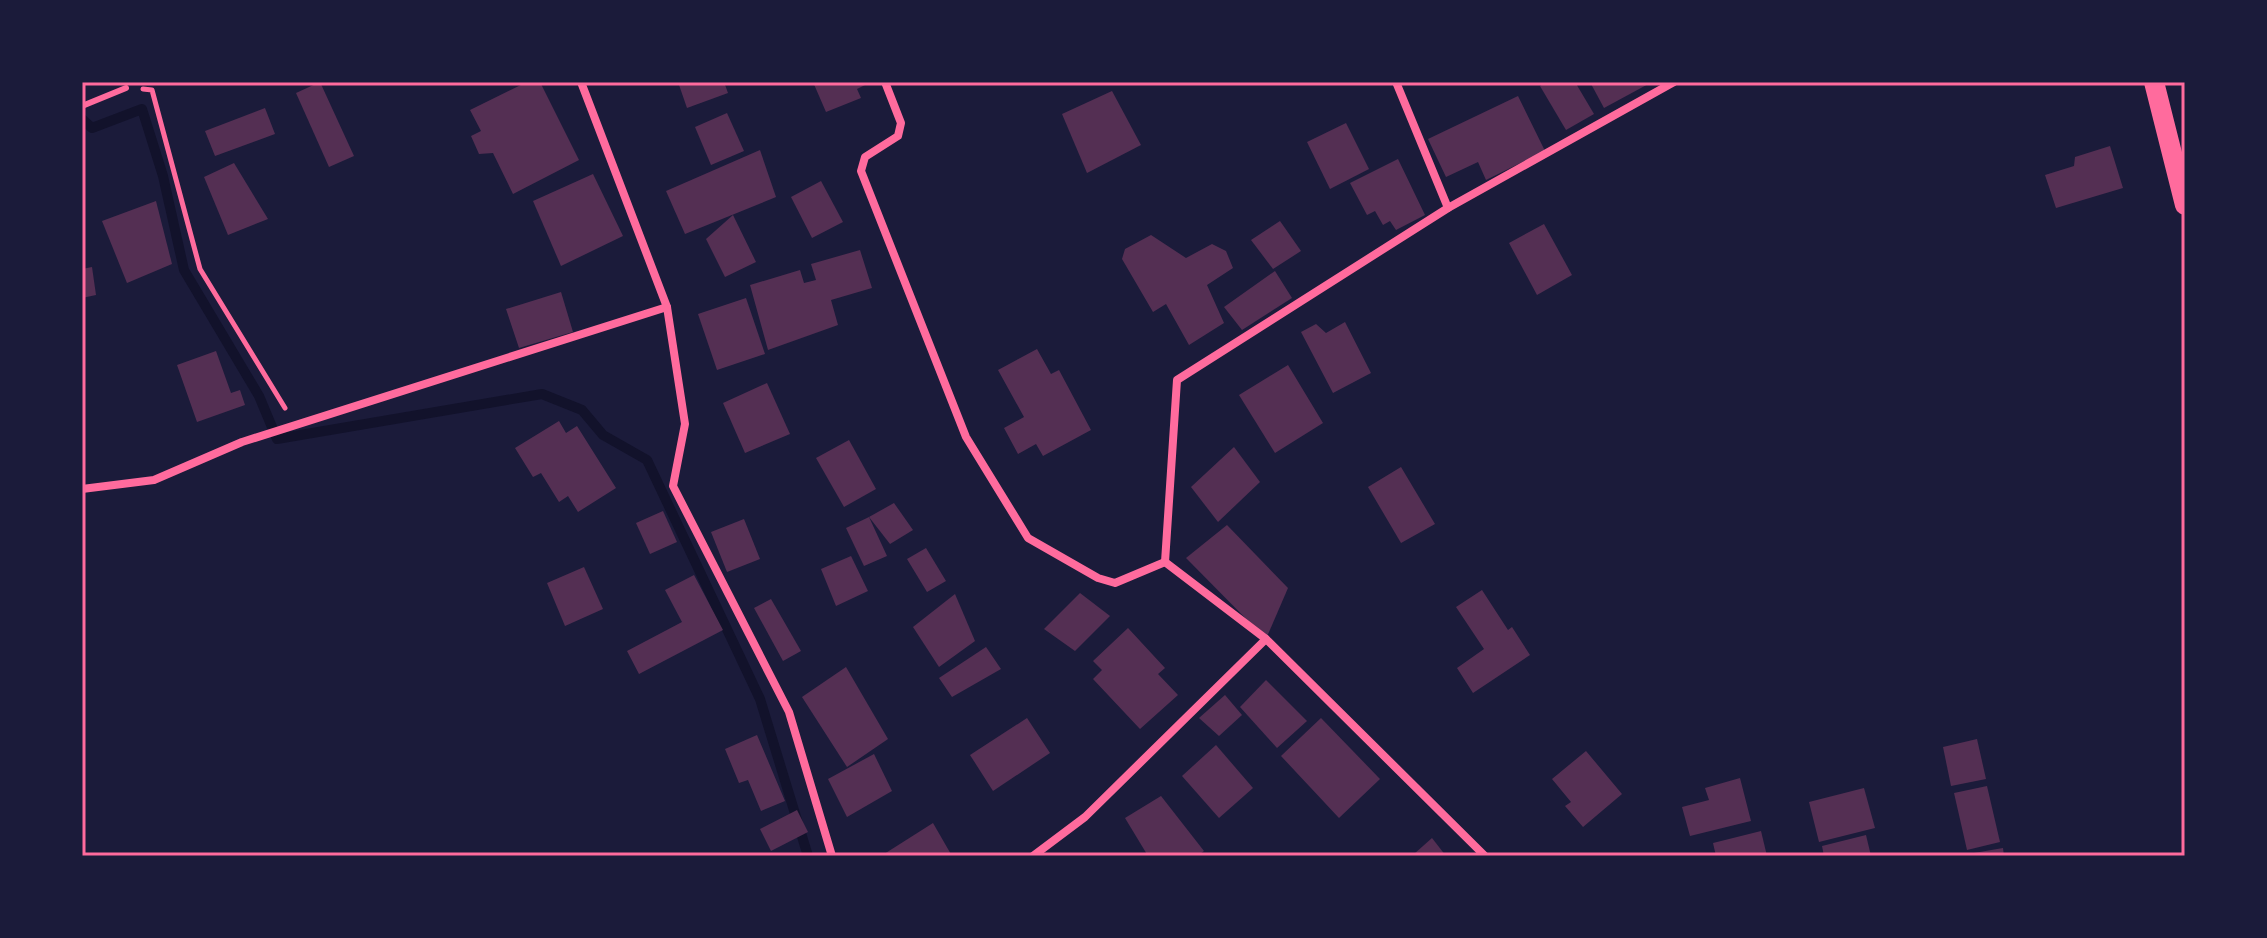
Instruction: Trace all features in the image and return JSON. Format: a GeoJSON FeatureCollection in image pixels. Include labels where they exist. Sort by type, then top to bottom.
{"type":"FeatureCollection","features":[{"type":"Feature","properties":{"kind":"main road"},"geometry":{"type":"LineString","coordinates":[[2154,82],[2185,205]]}},
{"type":"Feature","properties":{"kind":"street"},"geometry":{"type":"LineString","coordinates":[[581,82],[667,307],[685,424],[673,486],[789,712],[832,856]]}},
{"type":"Feature","properties":{"kind":"street"},"geometry":{"type":"LineString","coordinates":[[885,82],[901,123],[898,136],[865,157],[861,171],[966,437],[1028,538],[1098,578],[1115,583],[1165,562]]}},
{"type":"Feature","properties":{"kind":"street"},"geometry":{"type":"LineString","coordinates":[[1396,82],[1448,208]]}},
{"type":"Feature","properties":{"kind":"street"},"geometry":{"type":"LineString","coordinates":[[1165,562],[1177,380],[1448,208],[1674,82]]}},
{"type":"Feature","properties":{"kind":"street"},"geometry":{"type":"LineString","coordinates":[[82,489],[154,480],[242,442],[667,307]]}},
{"type":"Feature","properties":{"kind":"street"},"geometry":{"type":"LineString","coordinates":[[1165,562],[1266,639],[1485,856]]}},
{"type":"Feature","properties":{"kind":"street"},"geometry":{"type":"LineString","coordinates":[[1033,856],[1085,817],[1266,639]]}},
{"type":"Feature","properties":{"kind":"lane"},"geometry":{"type":"LineString","coordinates":[[82,106],[126,88]]}},
{"type":"Feature","properties":{"kind":"path"},"geometry":{"type":"LineString","coordinates":[[126,88],[152,90],[200,269],[296,426]]}},
{"type":"Feature","properties":{"kind":"building"},"geometry":{"type":"Polygon","coordinates":[[[320,82],[354,156],[329,167],[296,93],[320,82]]]}},
{"type":"Feature","properties":{"kind":"building"},"geometry":{"type":"Polygon","coordinates":[[[527,82],[540,82],[579,160],[513,194],[493,153],[479,154],[471,136],[481,131],[470,110],[527,82]]]}},
{"type":"Feature","properties":{"kind":"building"},"geometry":{"type":"Polygon","coordinates":[[[678,82],[724,82],[728,93],[687,108],[678,82]]]}},
{"type":"Feature","properties":{"kind":"building"},"geometry":{"type":"Polygon","coordinates":[[[813,82],[867,84],[857,89],[861,98],[826,112],[813,82]]]}},
{"type":"Feature","properties":{"kind":"building"},"geometry":{"type":"Polygon","coordinates":[[[1546,82],[1575,82],[1594,114],[1566,130],[1540,86],[1546,82]]]}},
{"type":"Feature","properties":{"kind":"building"},"geometry":{"type":"Polygon","coordinates":[[[1590,82],[1652,82],[1604,108],[1590,82]]]}},
{"type":"Feature","properties":{"kind":"building"},"geometry":{"type":"Polygon","coordinates":[[[1112,91],[1141,145],[1087,173],[1062,114],[1112,91]]]}},
{"type":"Feature","properties":{"kind":"building"},"geometry":{"type":"Polygon","coordinates":[[[1518,96],[1545,151],[1486,180],[1478,162],[1446,177],[1428,139],[1518,96]]]}},
{"type":"Feature","properties":{"kind":"building"},"geometry":{"type":"Polygon","coordinates":[[[265,108],[275,134],[215,156],[205,131],[265,108]]]}},
{"type":"Feature","properties":{"kind":"building"},"geometry":{"type":"Polygon","coordinates":[[[727,113],[744,151],[711,165],[695,127],[727,113]]]}},
{"type":"Feature","properties":{"kind":"building"},"geometry":{"type":"Polygon","coordinates":[[[1346,123],[1369,169],[1330,189],[1307,142],[1346,123]]]}},
{"type":"Feature","properties":{"kind":"building"},"geometry":{"type":"Polygon","coordinates":[[[2110,146],[2123,188],[2056,208],[2045,175],[2074,166],[2075,157],[2110,146]]]}},
{"type":"Feature","properties":{"kind":"building"},"geometry":{"type":"Polygon","coordinates":[[[760,150],[776,197],[685,234],[666,191],[760,150]]]}},
{"type":"Feature","properties":{"kind":"building"},"geometry":{"type":"Polygon","coordinates":[[[1398,159],[1425,215],[1396,230],[1390,221],[1383,225],[1375,211],[1367,215],[1350,183],[1398,159]]]}},
{"type":"Feature","properties":{"kind":"building"},"geometry":{"type":"Polygon","coordinates":[[[234,163],[268,219],[228,235],[204,177],[234,163]]]}},
{"type":"Feature","properties":{"kind":"building"},"geometry":{"type":"Polygon","coordinates":[[[593,174],[623,236],[561,266],[533,201],[593,174]]]}},
{"type":"Feature","properties":{"kind":"building"},"geometry":{"type":"Polygon","coordinates":[[[821,181],[843,222],[812,238],[791,197],[821,181]]]}},
{"type":"Feature","properties":{"kind":"building"},"geometry":{"type":"Polygon","coordinates":[[[156,201],[172,264],[127,283],[102,221],[156,201]]]}},
{"type":"Feature","properties":{"kind":"building"},"geometry":{"type":"Polygon","coordinates":[[[733,215],[756,262],[725,277],[706,239],[733,215]]]}},
{"type":"Feature","properties":{"kind":"building"},"geometry":{"type":"Polygon","coordinates":[[[1280,221],[1301,251],[1273,269],[1251,240],[1280,221]]]}},
{"type":"Feature","properties":{"kind":"building"},"geometry":{"type":"Polygon","coordinates":[[[1544,224],[1572,275],[1537,295],[1509,243],[1544,224]]]}},
{"type":"Feature","properties":{"kind":"building"},"geometry":{"type":"Polygon","coordinates":[[[1151,235],[1186,258],[1212,244],[1226,251],[1233,268],[1207,285],[1224,323],[1189,345],[1166,304],[1153,312],[1122,259],[1125,249],[1151,235]]]}},
{"type":"Feature","properties":{"kind":"building"},"geometry":{"type":"Polygon","coordinates":[[[860,250],[872,288],[831,300],[838,325],[768,350],[750,285],[800,270],[804,283],[816,280],[811,264],[860,250]]]}},
{"type":"Feature","properties":{"kind":"building"},"geometry":{"type":"Polygon","coordinates":[[[92,267],[96,295],[82,298],[82,269],[92,267]]]}},
{"type":"Feature","properties":{"kind":"building"},"geometry":{"type":"Polygon","coordinates":[[[1275,271],[1292,298],[1242,330],[1224,307],[1275,271]]]}},
{"type":"Feature","properties":{"kind":"building"},"geometry":{"type":"Polygon","coordinates":[[[561,292],[573,332],[519,348],[506,309],[561,292]]]}},
{"type":"Feature","properties":{"kind":"building"},"geometry":{"type":"Polygon","coordinates":[[[746,298],[765,354],[717,370],[698,314],[746,298]]]}},
{"type":"Feature","properties":{"kind":"building"},"geometry":{"type":"Polygon","coordinates":[[[1345,322],[1371,373],[1333,393],[1301,332],[1316,324],[1326,333],[1345,322]]]}},
{"type":"Feature","properties":{"kind":"building"},"geometry":{"type":"Polygon","coordinates":[[[1037,349],[1051,374],[1059,370],[1091,430],[1043,456],[1036,444],[1018,454],[1004,428],[1024,417],[998,370],[1037,349]]]}},
{"type":"Feature","properties":{"kind":"building"},"geometry":{"type":"Polygon","coordinates":[[[216,351],[231,393],[240,390],[245,405],[197,422],[177,365],[216,351]]]}},
{"type":"Feature","properties":{"kind":"building"},"geometry":{"type":"Polygon","coordinates":[[[1288,365],[1323,423],[1275,453],[1239,395],[1288,365]]]}},
{"type":"Feature","properties":{"kind":"building"},"geometry":{"type":"Polygon","coordinates":[[[767,383],[790,434],[745,453],[723,403],[767,383]]]}},
{"type":"Feature","properties":{"kind":"building"},"geometry":{"type":"Polygon","coordinates":[[[559,421],[566,433],[577,426],[616,488],[578,512],[568,496],[559,502],[541,473],[533,477],[515,448],[559,421]]]}},
{"type":"Feature","properties":{"kind":"building"},"geometry":{"type":"Polygon","coordinates":[[[849,440],[876,489],[844,507],[816,458],[849,440]]]}},
{"type":"Feature","properties":{"kind":"building"},"geometry":{"type":"Polygon","coordinates":[[[1234,447],[1260,482],[1218,522],[1191,487],[1234,447]]]}},
{"type":"Feature","properties":{"kind":"building"},"geometry":{"type":"Polygon","coordinates":[[[1401,467],[1435,524],[1401,543],[1368,487],[1401,467]]]}},
{"type":"Feature","properties":{"kind":"building"},"geometry":{"type":"Polygon","coordinates":[[[894,503],[913,530],[890,544],[869,517],[894,503]]]}},
{"type":"Feature","properties":{"kind":"building"},"geometry":{"type":"Polygon","coordinates":[[[663,511],[677,542],[650,554],[636,523],[663,511]]]}},
{"type":"Feature","properties":{"kind":"building"},"geometry":{"type":"Polygon","coordinates":[[[869,517],[887,556],[864,566],[846,528],[869,517]]]}},
{"type":"Feature","properties":{"kind":"building"},"geometry":{"type":"Polygon","coordinates":[[[744,519],[760,559],[727,572],[711,532],[744,519]]]}},
{"type":"Feature","properties":{"kind":"building"},"geometry":{"type":"Polygon","coordinates":[[[1227,525],[1288,588],[1266,639],[1186,558],[1227,525]]]}},
{"type":"Feature","properties":{"kind":"building"},"geometry":{"type":"Polygon","coordinates":[[[926,548],[946,581],[927,592],[907,559],[926,548]]]}},
{"type":"Feature","properties":{"kind":"building"},"geometry":{"type":"Polygon","coordinates":[[[851,556],[868,591],[836,606],[821,569],[851,556]]]}},
{"type":"Feature","properties":{"kind":"building"},"geometry":{"type":"Polygon","coordinates":[[[584,567],[603,609],[565,626],[547,583],[584,567]]]}},
{"type":"Feature","properties":{"kind":"building"},"geometry":{"type":"Polygon","coordinates":[[[694,575],[723,630],[639,674],[627,651],[682,622],[665,590],[694,575]]]}},
{"type":"Feature","properties":{"kind":"building"},"geometry":{"type":"Polygon","coordinates":[[[1482,590],[1508,630],[1512,627],[1530,655],[1473,693],[1457,668],[1484,649],[1456,607],[1482,590]]]}},
{"type":"Feature","properties":{"kind":"building"},"geometry":{"type":"Polygon","coordinates":[[[1080,593],[1110,616],[1075,651],[1044,629],[1080,593]]]}},
{"type":"Feature","properties":{"kind":"building"},"geometry":{"type":"Polygon","coordinates":[[[955,594],[975,641],[939,667],[913,627],[955,594]]]}},
{"type":"Feature","properties":{"kind":"building"},"geometry":{"type":"Polygon","coordinates":[[[771,599],[801,651],[783,661],[754,608],[771,599]]]}},
{"type":"Feature","properties":{"kind":"building"},"geometry":{"type":"Polygon","coordinates":[[[1128,628],[1165,668],[1158,674],[1178,695],[1140,729],[1093,679],[1102,670],[1093,661],[1128,628]]]}},
{"type":"Feature","properties":{"kind":"building"},"geometry":{"type":"Polygon","coordinates":[[[986,647],[1001,669],[952,697],[939,678],[986,647]]]}},
{"type":"Feature","properties":{"kind":"building"},"geometry":{"type":"Polygon","coordinates":[[[846,667],[888,739],[847,767],[802,697],[846,667]]]}},
{"type":"Feature","properties":{"kind":"building"},"geometry":{"type":"Polygon","coordinates":[[[1266,680],[1307,721],[1277,748],[1240,707],[1266,680]]]}},
{"type":"Feature","properties":{"kind":"building"},"geometry":{"type":"Polygon","coordinates":[[[1225,695],[1242,715],[1219,736],[1199,718],[1225,695]]]}},
{"type":"Feature","properties":{"kind":"building"},"geometry":{"type":"Polygon","coordinates":[[[1027,718],[1050,753],[993,791],[970,755],[1027,718]]]}},
{"type":"Feature","properties":{"kind":"building"},"geometry":{"type":"Polygon","coordinates":[[[1321,718],[1380,779],[1339,818],[1281,756],[1321,718]]]}},
{"type":"Feature","properties":{"kind":"building"},"geometry":{"type":"Polygon","coordinates":[[[757,735],[785,801],[761,811],[748,780],[739,783],[725,749],[757,735]]]}},
{"type":"Feature","properties":{"kind":"building"},"geometry":{"type":"Polygon","coordinates":[[[1977,739],[1986,779],[1951,786],[1943,747],[1977,739]]]}},
{"type":"Feature","properties":{"kind":"building"},"geometry":{"type":"Polygon","coordinates":[[[1216,745],[1253,788],[1219,818],[1182,776],[1216,745]]]}},
{"type":"Feature","properties":{"kind":"building"},"geometry":{"type":"Polygon","coordinates":[[[1586,751],[1622,794],[1583,827],[1565,806],[1571,802],[1552,779],[1586,751]]]}},
{"type":"Feature","properties":{"kind":"building"},"geometry":{"type":"Polygon","coordinates":[[[874,754],[892,791],[847,817],[828,779],[874,754]]]}},
{"type":"Feature","properties":{"kind":"building"},"geometry":{"type":"Polygon","coordinates":[[[1740,778],[1751,821],[1690,836],[1682,807],[1709,800],[1705,788],[1740,778]]]}},
{"type":"Feature","properties":{"kind":"building"},"geometry":{"type":"Polygon","coordinates":[[[1987,786],[2000,842],[1967,850],[1954,793],[1987,786]]]}},
{"type":"Feature","properties":{"kind":"building"},"geometry":{"type":"Polygon","coordinates":[[[1864,788],[1875,828],[1819,842],[1809,802],[1864,788]]]}},
{"type":"Feature","properties":{"kind":"building"},"geometry":{"type":"Polygon","coordinates":[[[1161,796],[1204,851],[1197,856],[1148,856],[1125,818],[1161,796]]]}},
{"type":"Feature","properties":{"kind":"building"},"geometry":{"type":"Polygon","coordinates":[[[797,810],[808,832],[771,851],[760,829],[797,810]]]}},
{"type":"Feature","properties":{"kind":"building"},"geometry":{"type":"Polygon","coordinates":[[[933,823],[952,856],[881,856],[933,823]]]}},
{"type":"Feature","properties":{"kind":"building"},"geometry":{"type":"Polygon","coordinates":[[[1761,831],[1767,856],[1716,856],[1713,843],[1761,831]]]}},
{"type":"Feature","properties":{"kind":"building"},"geometry":{"type":"Polygon","coordinates":[[[1866,835],[1871,856],[1824,856],[1822,846],[1866,835]]]}},
{"type":"Feature","properties":{"kind":"building"},"geometry":{"type":"Polygon","coordinates":[[[1432,838],[1446,856],[1414,854],[1432,838]]]}},
{"type":"Feature","properties":{"kind":"building"},"geometry":{"type":"Polygon","coordinates":[[[2003,848],[2004,856],[1968,856],[1968,854],[2003,848]]]}},
{"type":"Feature","properties":{"kind":"waterway"},"geometry":{"type":"LineString","coordinates":[[82,119],[92,128],[142,109],[163,176],[184,270],[259,396],[277,439],[542,394],[582,410],[603,435],[647,460],[760,699],[808,856]]}}]}
